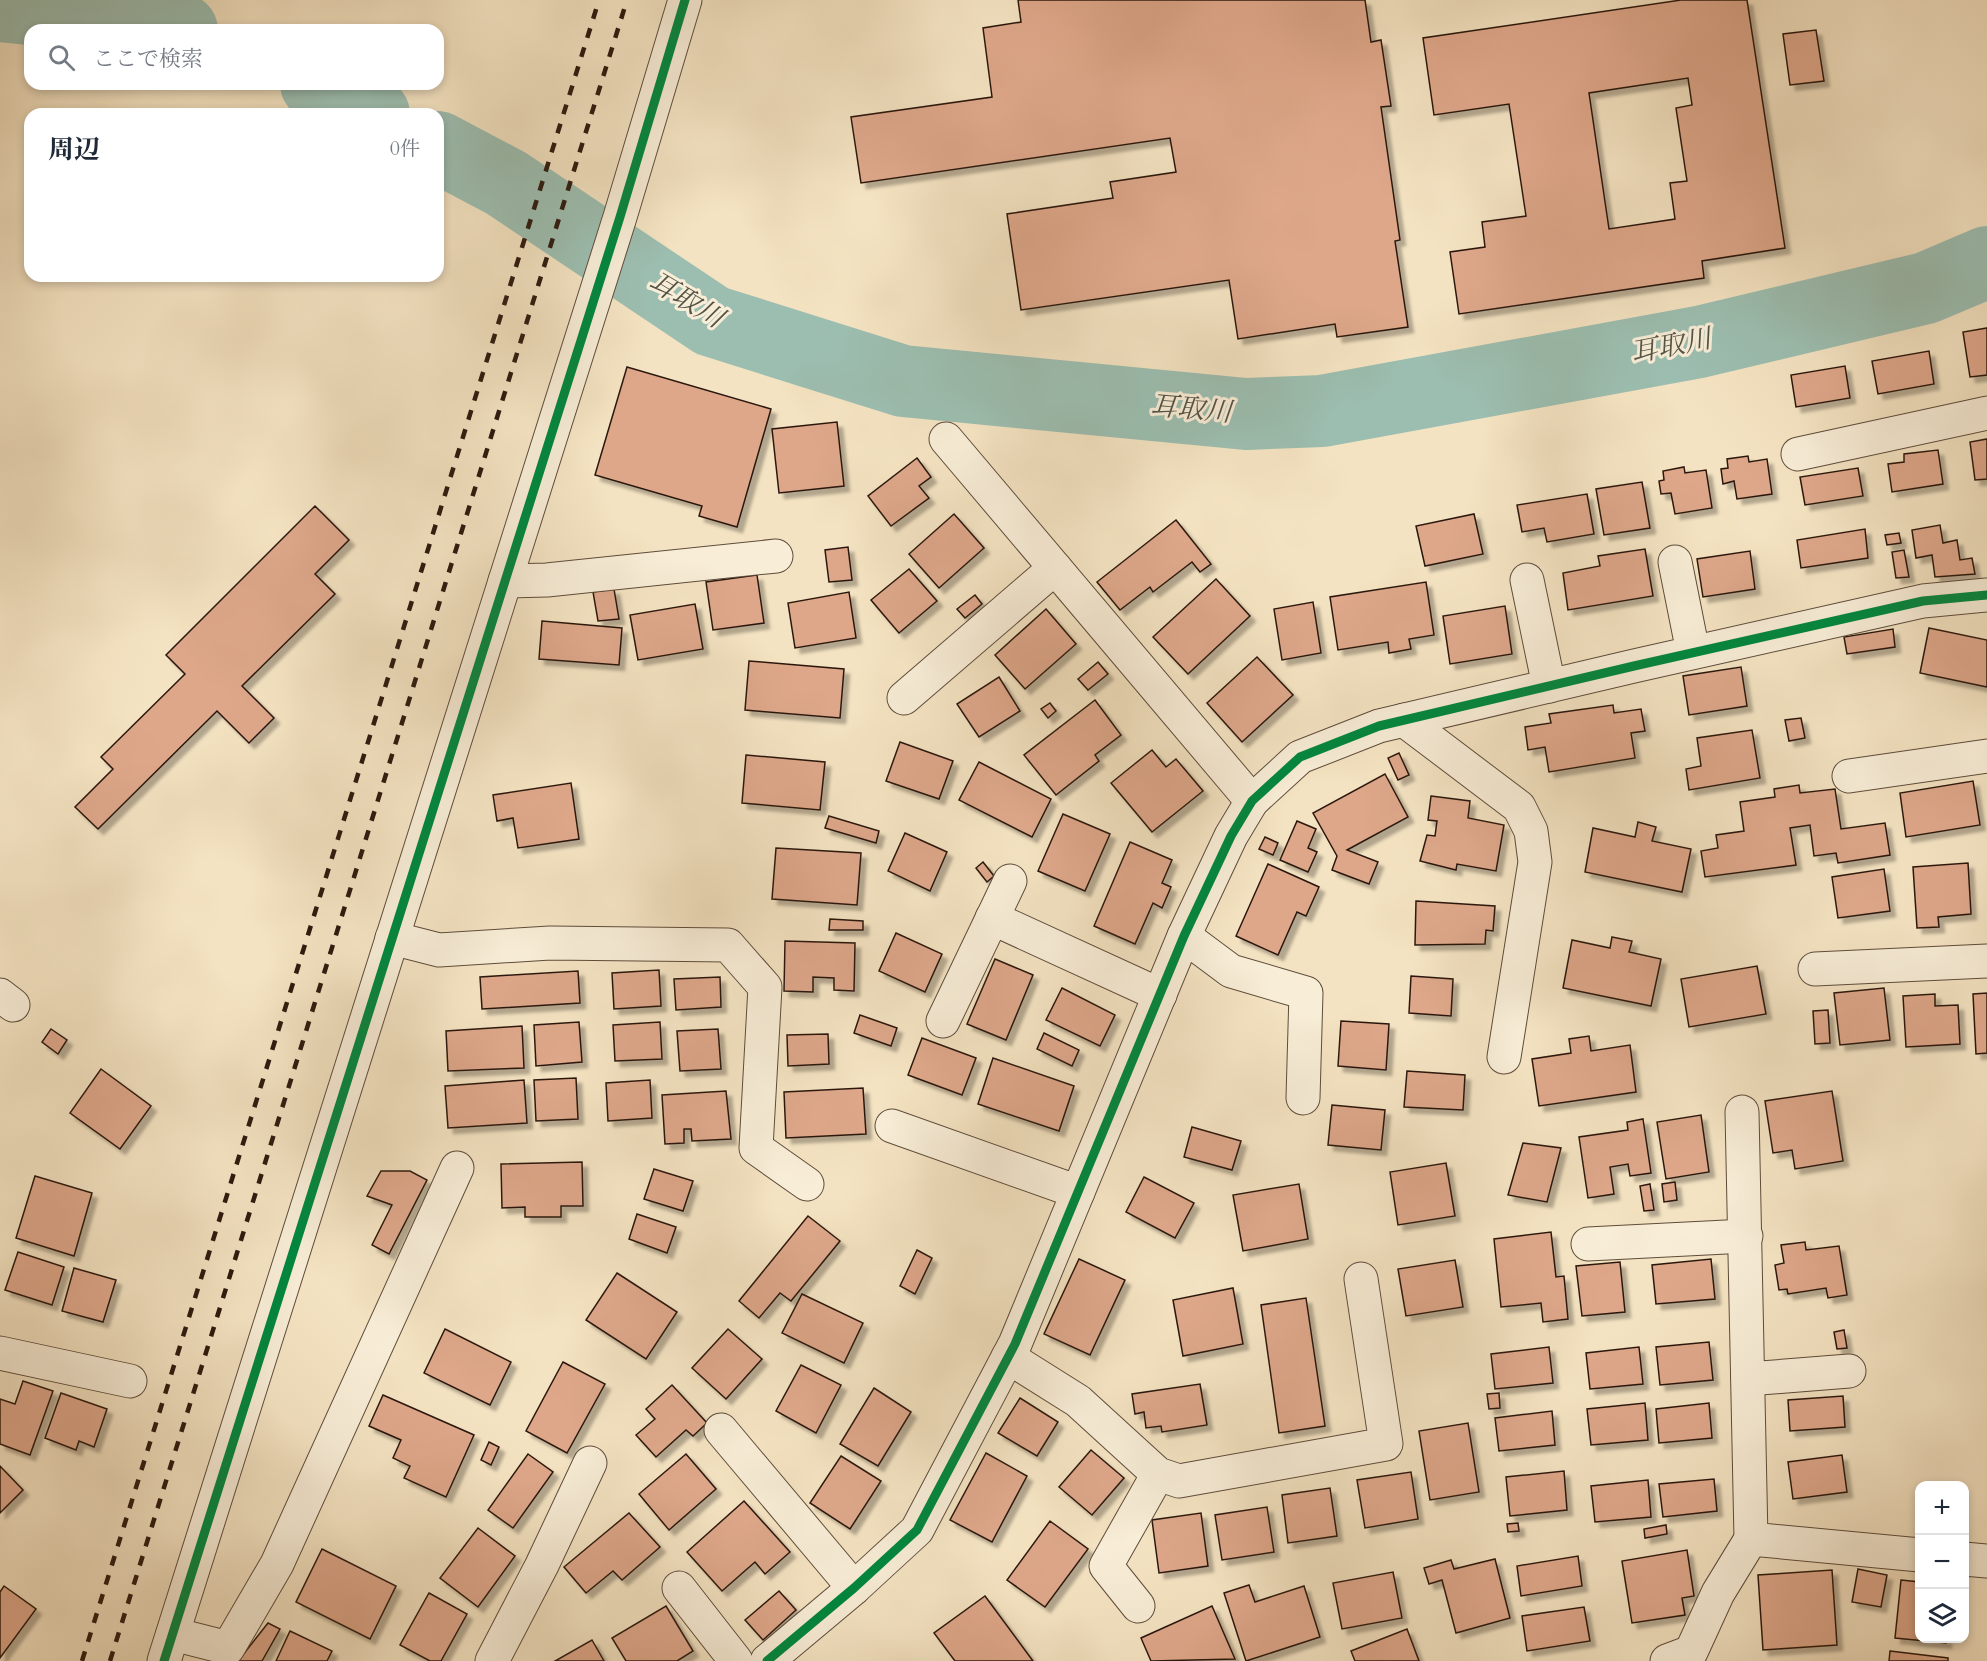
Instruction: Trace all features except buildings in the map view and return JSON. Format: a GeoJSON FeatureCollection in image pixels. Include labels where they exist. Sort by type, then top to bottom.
{"type":"FeatureCollection","features":[{"type":"Feature","properties":{"kind":"street"},"geometry":{"type":"LineString","coordinates":[[457,1168],[277,1564],[228,1648],[168,1647],[505,581],[685,0]]}},
{"type":"Feature","properties":{"kind":"street"},"geometry":{"type":"LineString","coordinates":[[1798,454],[1987,413]]}},
{"type":"Feature","properties":{"kind":"street"},"geometry":{"type":"LineString","coordinates":[[946,439],[1252,801]]}},
{"type":"Feature","properties":{"kind":"street"},"geometry":{"type":"LineString","coordinates":[[505,581],[547,580],[776,556]]}},
{"type":"Feature","properties":{"kind":"street"},"geometry":{"type":"LineString","coordinates":[[1675,562],[1693,652]]}},
{"type":"Feature","properties":{"kind":"street"},"geometry":{"type":"LineString","coordinates":[[904,698],[1055,568]]}},
{"type":"Feature","properties":{"kind":"street"},"geometry":{"type":"LineString","coordinates":[[1527,580],[1549,686]]}},
{"type":"Feature","properties":{"kind":"street"},"geometry":{"type":"LineString","coordinates":[[767,1661],[854,1588],[917,1530],[1008,1357],[1184,936],[1231,836],[1252,801],[1300,756],[1379,726],[1404,720],[1923,601],[1987,594]]}},
{"type":"Feature","properties":{"kind":"street"},"geometry":{"type":"LineString","coordinates":[[1404,720],[1519,807],[1531,831],[1535,862],[1504,1057]]}},
{"type":"Feature","properties":{"kind":"street"},"geometry":{"type":"LineString","coordinates":[[1849,776],[1987,756]]}},
{"type":"Feature","properties":{"kind":"street"},"geometry":{"type":"LineString","coordinates":[[943,1021],[1010,881]]}},
{"type":"Feature","properties":{"kind":"street"},"geometry":{"type":"LineString","coordinates":[[992,918],[1160,995]]}},
{"type":"Feature","properties":{"kind":"street"},"geometry":{"type":"LineString","coordinates":[[1184,936],[1231,971],[1306,993],[1303,1098]]}},
{"type":"Feature","properties":{"kind":"street"},"geometry":{"type":"LineString","coordinates":[[392,938],[439,950],[550,943],[729,945],[765,987],[756,1148],[807,1184]]}},
{"type":"Feature","properties":{"kind":"street"},"geometry":{"type":"LineString","coordinates":[[1815,969],[1987,961]]}},
{"type":"Feature","properties":{"kind":"street"},"geometry":{"type":"LineString","coordinates":[[1667,1661],[1692,1652],[1718,1593],[1751,1539],[1742,1112]]}},
{"type":"Feature","properties":{"kind":"street"},"geometry":{"type":"LineString","coordinates":[[892,1126],[1078,1192]]}},
{"type":"Feature","properties":{"kind":"street"},"geometry":{"type":"LineString","coordinates":[[1588,1244],[1746,1236]]}},
{"type":"Feature","properties":{"kind":"street"},"geometry":{"type":"LineString","coordinates":[[1008,1357],[1078,1401],[1158,1474],[1179,1481],[1386,1444],[1361,1279]]}},
{"type":"Feature","properties":{"kind":"street"},"geometry":{"type":"LineString","coordinates":[[0,1353],[130,1381]]}},
{"type":"Feature","properties":{"kind":"street"},"geometry":{"type":"LineString","coordinates":[[1748,1379],[1849,1371]]}},
{"type":"Feature","properties":{"kind":"street"},"geometry":{"type":"LineString","coordinates":[[721,1430],[854,1588]]}},
{"type":"Feature","properties":{"kind":"street"},"geometry":{"type":"LineString","coordinates":[[492,1661],[542,1564],[590,1462]]}},
{"type":"Feature","properties":{"kind":"street"},"geometry":{"type":"LineString","coordinates":[[1138,1606],[1106,1566],[1158,1474]]}},
{"type":"Feature","properties":{"kind":"street"},"geometry":{"type":"LineString","coordinates":[[1751,1539],[1915,1555]]}},
{"type":"Feature","properties":{"kind":"street"},"geometry":{"type":"LineString","coordinates":[[1969,1559],[1987,1561]]}},
{"type":"Feature","properties":{"kind":"street"},"geometry":{"type":"LineString","coordinates":[[679,1588],[736,1661]]}},
{"type":"Feature","properties":{"kind":"waterway","name":"耳取川"},"geometry":{"type":"LineString","coordinates":[[0,6],[166,24]]}},
{"type":"Feature","properties":{"kind":"waterway","name":"耳取川"},"geometry":{"type":"LineString","coordinates":[[328,90],[362,108]]}},
{"type":"Feature","properties":{"kind":"waterway","name":"耳取川"},"geometry":{"type":"LineString","coordinates":[[444,150],[506,183],[712,321],[903,381],[1246,414],[1322,411],[1699,342],[1926,288],[1987,262]]}},
{"type":"Feature","properties":{"kind":"railway"},"geometry":{"type":"LineString","coordinates":[[82,1661],[599,0]]}},
{"type":"Feature","properties":{"kind":"railway"},"geometry":{"type":"LineString","coordinates":[[110,1661],[627,0]]}},
{"type":"Feature","properties":{"kind":"cycle path"},"geometry":{"type":"LineString","coordinates":[[164,1661],[620,217],[685,0]]}},
{"type":"Feature","properties":{"kind":"cycle path"},"geometry":{"type":"LineString","coordinates":[[767,1661],[854,1588],[917,1530],[1015,1344],[1184,936],[1231,836],[1252,801],[1300,757],[1379,726],[1923,601],[1987,595]]}}]}
